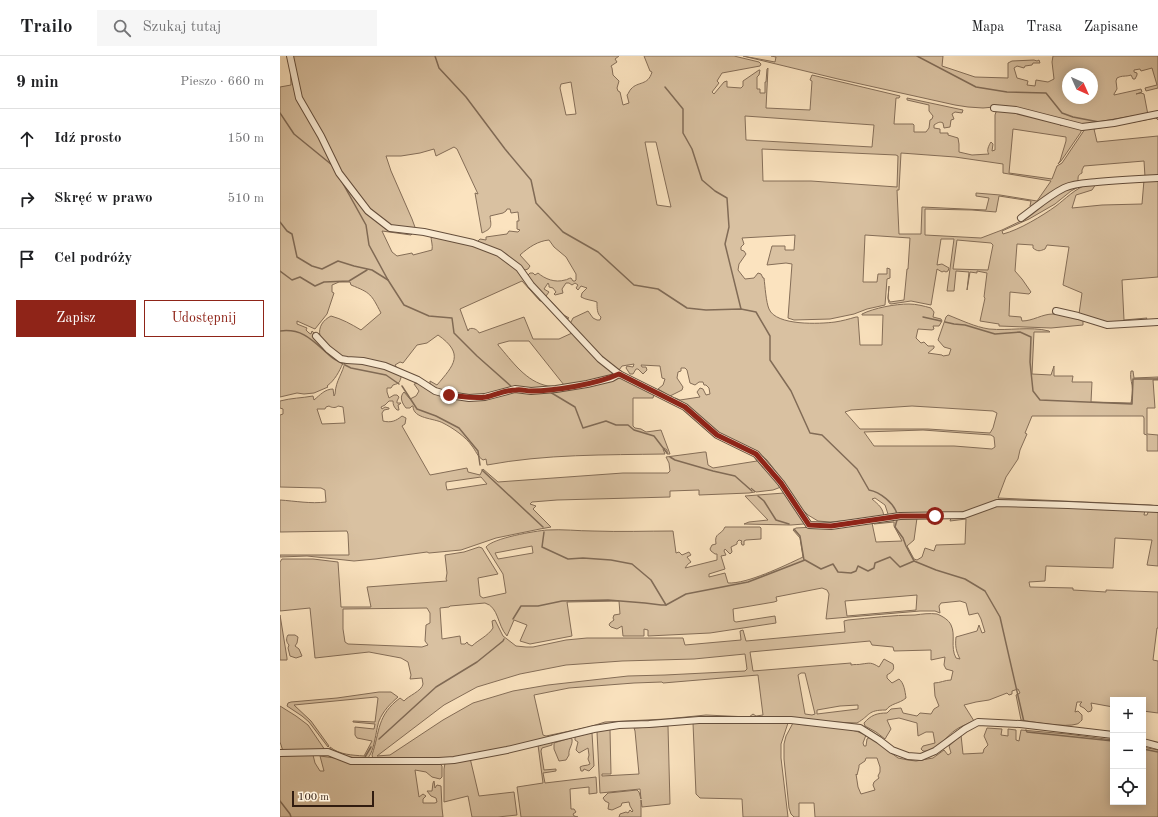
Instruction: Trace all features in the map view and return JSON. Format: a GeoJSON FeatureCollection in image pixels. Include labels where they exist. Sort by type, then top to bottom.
{"type":"FeatureCollection","features":[{"type":"Feature","properties":{"kind":"street"},"geometry":{"type":"LineString","coordinates":[[290,56],[300,98],[339,173],[368,211],[390,228],[424,232],[466,241],[500,252],[519,268],[531,285],[600,359],[619,374],[685,407],[717,435],[756,454],[781,483],[809,525],[831,526],[900,516],[964,515],[997,503],[1068,504],[1158,509]]}},
{"type":"Feature","properties":{"kind":"street"},"geometry":{"type":"LineString","coordinates":[[994,108],[1016,110],[1082,127],[1114,123],[1158,114]]}},
{"type":"Feature","properties":{"kind":"street"},"geometry":{"type":"LineString","coordinates":[[1021,218],[1046,198],[1075,184],[1158,178]]}},
{"type":"Feature","properties":{"kind":"street"},"geometry":{"type":"LineString","coordinates":[[1056,311],[1108,325],[1158,322]]}},
{"type":"Feature","properties":{"kind":"street"},"geometry":{"type":"LineString","coordinates":[[316,336],[328,349],[341,359],[363,361],[385,366],[418,380],[435,390],[449,395],[469,398],[485,397],[515,390],[531,391],[556,389],[587,384],[612,378],[619,374]]}},
{"type":"Feature","properties":{"kind":"street"},"geometry":{"type":"LineString","coordinates":[[280,753],[328,752],[351,761],[449,760],[507,750],[594,729],[700,720],[791,720],[860,728],[892,750],[908,756],[921,757],[935,751],[965,729],[978,722],[1022,725],[1110,735]]}},
{"type":"Feature","properties":{"kind":"street"},"geometry":{"type":"LineString","coordinates":[[1146,743],[1158,746]]}},
{"type":"Feature","properties":{"kind":"shaded area"},"geometry":{"type":"Polygon","coordinates":[[[290,56],[619,56],[615,59],[617,62],[611,66],[613,75],[619,81],[617,88],[620,92],[623,105],[629,103],[627,95],[631,89],[648,79],[652,72],[650,71],[644,56],[734,56],[759,62],[761,64],[760,66],[722,73],[717,81],[719,83],[712,92],[714,94],[724,82],[727,81],[727,87],[741,88],[743,86],[743,81],[759,70],[759,75],[757,77],[757,89],[760,89],[760,93],[765,93],[765,82],[768,68],[766,108],[810,110],[812,81],[810,80],[812,75],[900,96],[899,98],[896,98],[894,124],[913,124],[914,132],[926,132],[933,116],[929,111],[929,105],[907,100],[907,98],[963,110],[962,113],[955,112],[952,114],[954,119],[951,120],[950,127],[944,128],[943,123],[940,122],[934,125],[934,128],[940,129],[940,133],[948,133],[948,135],[958,138],[959,152],[972,155],[989,154],[988,150],[991,142],[993,144],[992,151],[995,150],[995,115],[999,110],[1011,111],[1059,124],[1061,126],[1062,124],[1081,129],[1081,132],[1058,164],[1066,137],[1013,129],[1009,173],[1052,179],[1057,166],[1062,163],[1085,129],[1158,116],[1158,120],[1156,118],[1094,129],[1097,142],[1158,136],[1158,177],[1145,177],[1144,161],[1084,166],[1082,173],[1078,176],[1078,181],[1032,207],[1030,206],[1031,201],[999,196],[996,212],[925,209],[925,235],[981,238],[1023,220],[1023,218],[1038,209],[1043,203],[1068,188],[1082,185],[1071,191],[1055,204],[1029,219],[1002,231],[1003,234],[1023,226],[1037,218],[1083,186],[1096,184],[1092,190],[1076,195],[1072,208],[1102,205],[1142,204],[1144,180],[1158,180],[1158,277],[1122,280],[1124,320],[1147,318],[1145,321],[1105,323],[1079,314],[1082,293],[1063,285],[1069,247],[1047,245],[1045,249],[1039,251],[1033,248],[1033,245],[1017,244],[1015,271],[1031,292],[1029,294],[1010,292],[1009,316],[1021,317],[1022,321],[1049,314],[1057,314],[1082,319],[1083,321],[1083,325],[1051,328],[999,326],[999,324],[980,321],[985,298],[987,273],[977,271],[977,273],[970,272],[967,290],[969,272],[956,271],[954,291],[947,291],[954,239],[941,239],[937,265],[942,264],[949,268],[946,272],[942,272],[937,269],[931,305],[911,301],[889,303],[888,298],[890,302],[904,300],[910,238],[865,235],[863,282],[877,282],[878,274],[887,274],[887,268],[890,269],[890,278],[887,279],[885,305],[830,319],[794,320],[788,318],[792,264],[786,263],[767,265],[772,246],[785,246],[785,250],[794,250],[795,235],[742,238],[744,244],[741,247],[741,250],[746,254],[739,264],[738,270],[745,279],[754,278],[758,273],[761,274],[764,278],[766,298],[769,309],[773,315],[780,318],[799,323],[819,323],[838,322],[858,317],[860,345],[882,345],[883,315],[862,314],[885,307],[914,304],[931,308],[934,312],[933,317],[941,319],[942,321],[939,326],[933,326],[934,329],[932,330],[918,329],[916,338],[921,343],[924,342],[928,346],[934,346],[934,348],[928,353],[943,356],[949,355],[951,349],[944,347],[938,340],[948,315],[973,325],[989,329],[1034,329],[1049,331],[1050,332],[1034,332],[1032,374],[1051,375],[1054,366],[1054,376],[1073,376],[1072,382],[1092,382],[1091,402],[1131,403],[1131,371],[1133,371],[1134,378],[1158,377],[1158,380],[1153,380],[1155,408],[1147,408],[1147,434],[1158,435],[1158,451],[1147,451],[1147,435],[1144,434],[1143,416],[1032,416],[1025,433],[1027,434],[1018,459],[1006,477],[998,498],[1150,505],[1158,507],[1023,501],[956,513],[889,517],[885,505],[875,498],[872,499],[883,511],[884,517],[830,522],[818,521],[808,515],[800,507],[767,460],[755,450],[722,435],[674,399],[680,400],[700,397],[697,392],[700,388],[703,389],[706,395],[710,394],[709,388],[704,385],[703,382],[699,382],[695,385],[690,383],[687,370],[685,368],[681,368],[681,371],[678,372],[677,378],[683,387],[682,390],[670,396],[658,389],[663,385],[665,379],[662,378],[660,366],[641,365],[642,367],[646,367],[647,370],[643,374],[636,369],[633,374],[630,374],[626,368],[627,366],[633,367],[634,364],[622,366],[619,370],[605,362],[570,324],[573,318],[588,311],[593,318],[600,320],[601,317],[598,313],[597,302],[581,297],[582,293],[587,288],[581,286],[578,290],[576,288],[578,285],[575,283],[572,285],[566,283],[562,289],[563,293],[555,295],[554,294],[556,292],[553,288],[549,287],[548,283],[544,289],[549,292],[546,296],[564,315],[569,318],[566,319],[544,297],[529,278],[528,275],[530,273],[535,275],[538,273],[547,279],[554,281],[561,281],[571,278],[573,281],[576,280],[576,274],[566,257],[554,247],[549,240],[534,245],[520,255],[530,266],[525,270],[505,253],[477,242],[480,239],[486,240],[486,237],[507,234],[509,231],[518,232],[520,230],[517,229],[517,221],[519,221],[518,212],[511,213],[510,209],[507,209],[503,213],[490,216],[490,228],[482,233],[475,193],[478,194],[457,149],[454,147],[436,156],[434,149],[401,156],[386,156],[416,230],[399,228],[377,221],[413,233],[411,235],[382,231],[392,252],[397,256],[412,253],[413,255],[432,250],[431,236],[483,248],[510,261],[542,301],[540,301],[522,281],[460,309],[468,331],[471,328],[479,333],[524,317],[533,339],[559,339],[572,333],[562,323],[564,321],[616,374],[587,383],[474,396],[445,392],[430,385],[430,381],[437,385],[448,371],[454,360],[452,348],[438,335],[427,343],[417,345],[403,363],[400,362],[395,365],[397,368],[396,369],[352,360],[337,354],[320,336],[320,327],[326,320],[331,316],[361,330],[381,313],[367,292],[351,285],[350,282],[339,282],[332,285],[332,292],[334,293],[327,314],[315,329],[297,321],[297,324],[307,328],[306,330],[311,334],[312,331],[343,360],[340,370],[327,386],[328,387],[314,393],[297,393],[280,397],[280,87],[291,85],[290,56]],[[571,82],[561,84],[560,88],[566,115],[576,114],[571,82]],[[745,116],[746,140],[872,147],[874,125],[745,116]],[[645,142],[657,205],[671,207],[656,142],[645,142]],[[762,149],[763,181],[811,181],[897,187],[898,156],[762,149]],[[901,153],[899,190],[897,190],[899,234],[921,234],[922,207],[986,210],[989,198],[976,196],[976,193],[1037,201],[1051,181],[1003,173],[1003,164],[955,157],[901,153]],[[957,240],[953,269],[988,270],[993,245],[991,243],[957,240]],[[509,341],[498,345],[520,370],[533,380],[548,386],[564,385],[529,341],[509,341]],[[912,406],[851,410],[845,412],[860,429],[928,429],[990,433],[997,413],[993,411],[912,406]],[[923,430],[864,432],[874,446],[954,446],[992,449],[995,447],[994,437],[991,435],[923,430]]]}},
{"type":"Feature","properties":{"kind":"shaded area"},"geometry":{"type":"Polygon","coordinates":[[[743,56],[775,62],[776,57],[771,56],[943,56],[942,66],[975,77],[1008,78],[1008,63],[1012,61],[1039,60],[1040,63],[1033,63],[1032,65],[1025,66],[1024,68],[1017,66],[1014,68],[1017,78],[1028,81],[1027,85],[1035,86],[1036,80],[1048,82],[1054,79],[1052,62],[1053,56],[1158,56],[1158,88],[1146,91],[1145,88],[1157,85],[1152,68],[1141,71],[1140,69],[1134,70],[1134,72],[1137,73],[1135,79],[1133,79],[1131,75],[1119,77],[1116,81],[1117,89],[1114,95],[1141,89],[1142,92],[1136,94],[1144,94],[1148,115],[1084,125],[1006,106],[983,108],[955,105],[743,56]]]}},
{"type":"Feature","properties":{"kind":"shaded area"},"geometry":{"type":"Polygon","coordinates":[[[345,361],[360,363],[382,368],[402,375],[399,383],[393,385],[391,388],[387,388],[389,398],[394,395],[399,397],[397,403],[401,403],[398,405],[399,410],[394,407],[393,401],[389,401],[381,407],[382,409],[385,407],[389,408],[384,410],[382,413],[383,421],[393,421],[402,416],[406,418],[405,424],[402,426],[430,475],[467,468],[468,472],[480,475],[483,469],[498,482],[623,473],[668,473],[670,471],[669,463],[666,457],[706,452],[708,465],[713,468],[757,461],[756,459],[781,487],[773,490],[756,492],[751,488],[755,492],[749,493],[699,495],[699,490],[670,491],[670,497],[532,502],[530,504],[536,506],[533,509],[551,527],[496,538],[461,550],[427,552],[354,561],[307,556],[280,557],[280,555],[349,555],[347,531],[280,532],[280,500],[309,503],[326,502],[325,490],[321,488],[280,487],[280,415],[283,414],[283,409],[280,408],[280,401],[313,396],[314,400],[330,389],[333,389],[334,396],[345,361]],[[329,406],[325,409],[317,409],[322,424],[345,423],[343,407],[338,406],[334,408],[329,406]],[[481,477],[446,482],[447,490],[487,484],[481,477]]]}},
{"type":"Feature","properties":{"kind":"shaded area"},"geometry":{"type":"Polygon","coordinates":[[[624,377],[654,394],[653,398],[633,398],[633,426],[646,432],[661,430],[670,454],[667,454],[667,450],[664,448],[665,454],[553,457],[509,461],[487,465],[486,459],[483,460],[466,439],[459,433],[439,421],[420,416],[416,413],[413,406],[406,408],[401,398],[404,392],[410,399],[416,396],[419,391],[414,384],[419,383],[451,398],[517,391],[574,388],[624,377]]]}},
{"type":"Feature","properties":{"kind":"shaded area"},"geometry":{"type":"Polygon","coordinates":[[[784,493],[805,523],[804,524],[744,524],[768,520],[745,496],[784,493]]]}},
{"type":"Feature","properties":{"kind":"shaded area"},"geometry":{"type":"Polygon","coordinates":[[[996,505],[1145,510],[1144,515],[1147,515],[1149,510],[1158,510],[1158,566],[1147,565],[1152,540],[1115,538],[1113,568],[1046,566],[1045,581],[1029,582],[1030,587],[1073,588],[1073,590],[1106,592],[1106,590],[1158,592],[1158,628],[1153,660],[1158,661],[1158,713],[1146,711],[1146,697],[1110,697],[1110,706],[1091,703],[1091,711],[1088,712],[1080,706],[1082,702],[1077,702],[1075,712],[1078,711],[1082,715],[1082,720],[1077,724],[1058,725],[1021,720],[1016,695],[1020,693],[1018,689],[1012,691],[1012,694],[1009,695],[1007,693],[989,700],[964,705],[974,721],[960,727],[932,750],[923,751],[921,749],[923,746],[935,743],[933,732],[926,732],[918,736],[917,723],[899,718],[887,720],[891,729],[885,739],[865,726],[864,723],[872,716],[887,713],[891,709],[901,708],[903,713],[917,716],[920,713],[931,714],[934,709],[939,706],[935,696],[934,683],[951,680],[953,671],[946,669],[944,665],[945,657],[931,660],[931,650],[894,651],[893,647],[872,645],[870,641],[750,652],[753,671],[851,663],[851,665],[870,663],[879,667],[884,659],[893,664],[894,666],[892,672],[887,675],[887,678],[892,683],[899,679],[901,681],[906,698],[890,706],[886,710],[872,712],[857,723],[762,719],[613,725],[448,759],[373,759],[372,755],[383,717],[393,704],[400,698],[404,701],[422,687],[422,678],[410,679],[411,675],[408,662],[401,658],[369,652],[315,658],[310,608],[280,611],[280,562],[282,559],[313,559],[338,562],[341,607],[371,607],[367,587],[447,581],[445,555],[464,552],[479,547],[482,548],[498,574],[478,578],[480,596],[483,598],[506,593],[503,574],[486,547],[505,538],[533,532],[547,530],[673,531],[676,553],[679,552],[682,555],[689,552],[691,555],[687,557],[691,562],[685,568],[717,560],[717,554],[710,549],[712,545],[716,544],[717,536],[725,527],[760,527],[761,539],[746,540],[744,541],[744,545],[742,545],[742,541],[739,540],[737,544],[731,547],[732,552],[730,554],[725,549],[724,551],[726,555],[721,556],[725,569],[709,574],[709,577],[725,573],[728,583],[736,583],[755,578],[803,557],[800,538],[793,530],[796,528],[872,523],[876,542],[902,541],[894,526],[894,522],[873,523],[917,518],[914,540],[907,546],[914,559],[917,560],[922,557],[925,548],[934,551],[936,545],[965,544],[966,519],[950,521],[951,518],[969,516],[996,505]],[[532,546],[495,553],[498,559],[533,553],[532,546]],[[822,588],[776,597],[777,601],[774,602],[733,609],[734,621],[736,622],[775,616],[776,623],[710,633],[648,636],[648,630],[644,629],[644,636],[623,636],[622,626],[617,629],[609,625],[614,620],[614,615],[620,614],[619,601],[567,602],[572,636],[530,644],[520,641],[527,625],[514,620],[507,636],[490,605],[485,603],[450,606],[440,608],[442,639],[460,636],[461,644],[465,644],[467,642],[472,646],[491,631],[493,628],[492,621],[495,620],[503,636],[516,646],[533,647],[566,640],[587,638],[683,638],[685,645],[741,640],[740,631],[743,630],[746,641],[845,632],[844,621],[848,620],[937,614],[950,623],[953,633],[954,654],[956,658],[960,659],[956,648],[956,637],[977,631],[979,625],[982,633],[985,632],[978,613],[969,615],[966,603],[960,601],[941,603],[939,606],[940,613],[935,611],[920,611],[826,619],[829,594],[827,590],[822,588]],[[917,595],[845,601],[847,616],[916,610],[917,595]],[[427,608],[343,609],[343,629],[345,642],[348,644],[422,647],[428,645],[425,641],[426,625],[430,623],[430,613],[427,608]],[[745,654],[694,659],[622,661],[566,665],[520,674],[477,687],[444,705],[377,756],[390,755],[443,720],[473,703],[513,691],[548,685],[628,676],[745,671],[747,669],[745,654]],[[805,673],[798,675],[805,714],[815,714],[805,673]],[[758,675],[663,683],[634,683],[569,688],[534,695],[543,735],[546,736],[589,727],[605,722],[666,719],[706,715],[749,717],[753,714],[756,716],[763,715],[758,675]],[[858,705],[817,710],[817,714],[858,709],[858,705]]]}},
{"type":"Feature","properties":{"kind":"shaded area"},"geometry":{"type":"Polygon","coordinates":[[[280,615],[287,658],[287,660],[280,660],[280,615]]]}},
{"type":"Feature","properties":{"kind":"shaded area"},"geometry":{"type":"Polygon","coordinates":[[[288,635],[295,635],[298,637],[295,646],[299,649],[302,656],[296,658],[290,656],[288,648],[289,645],[287,643],[288,635]]]}},
{"type":"Feature","properties":{"kind":"shaded area"},"geometry":{"type":"Polygon","coordinates":[[[379,692],[391,692],[398,697],[387,708],[381,717],[371,753],[366,759],[343,755],[330,750],[330,747],[342,753],[364,756],[372,741],[357,738],[355,735],[355,727],[374,729],[375,724],[353,721],[375,722],[378,698],[294,705],[311,721],[329,746],[328,747],[309,722],[287,706],[288,703],[291,702],[337,698],[379,692]]]}},
{"type":"Feature","properties":{"kind":"shaded area"},"geometry":{"type":"Polygon","coordinates":[[[280,706],[308,725],[325,750],[283,751],[280,742],[280,706]]]}},
{"type":"Feature","properties":{"kind":"shaded area"},"geometry":{"type":"Polygon","coordinates":[[[693,723],[788,723],[781,744],[781,758],[788,817],[743,817],[742,799],[700,798],[696,794],[693,723]]]}},
{"type":"Feature","properties":{"kind":"shaded area"},"geometry":{"type":"Polygon","coordinates":[[[793,723],[848,729],[866,735],[863,743],[864,746],[866,746],[867,739],[870,737],[898,758],[916,761],[933,758],[944,750],[948,755],[951,753],[949,746],[961,735],[963,754],[983,753],[984,749],[988,745],[984,736],[987,728],[1002,729],[1001,735],[1008,736],[1008,729],[1016,730],[1016,740],[1019,741],[1021,730],[1110,740],[1110,805],[1146,805],[1146,748],[1158,750],[1158,817],[815,817],[814,803],[799,803],[799,817],[794,817],[789,808],[784,744],[786,736],[793,723]],[[866,758],[865,761],[859,765],[857,775],[856,774],[858,787],[861,794],[875,790],[873,785],[879,778],[880,767],[877,758],[866,758]]]}},
{"type":"Feature","properties":{"kind":"shaded area"},"geometry":{"type":"Polygon","coordinates":[[[668,726],[670,804],[642,807],[641,800],[641,817],[619,817],[620,814],[626,812],[628,813],[630,810],[632,812],[633,811],[629,802],[622,803],[621,806],[612,810],[608,809],[609,803],[603,798],[608,793],[637,790],[641,799],[640,789],[600,793],[597,732],[610,730],[611,774],[602,774],[602,776],[639,774],[634,728],[668,726]]]}},
{"type":"Feature","properties":{"kind":"shaded area"},"geometry":{"type":"Polygon","coordinates":[[[592,733],[594,766],[589,771],[584,769],[581,771],[580,767],[590,764],[588,759],[588,748],[579,753],[576,750],[578,742],[575,740],[575,737],[592,733]]]}},
{"type":"Feature","properties":{"kind":"shaded area"},"geometry":{"type":"Polygon","coordinates":[[[570,738],[572,741],[569,755],[566,760],[559,761],[554,749],[554,743],[570,738]]]}},
{"type":"Feature","properties":{"kind":"shaded area"},"geometry":{"type":"Polygon","coordinates":[[[552,742],[552,745],[542,748],[541,751],[544,770],[556,769],[556,771],[543,773],[545,783],[596,777],[597,793],[589,794],[589,787],[570,789],[571,809],[574,809],[576,812],[573,814],[574,816],[578,817],[521,817],[517,787],[543,783],[538,745],[552,742]]]}},
{"type":"Feature","properties":{"kind":"shaded area"},"geometry":{"type":"Polygon","coordinates":[[[313,755],[315,763],[320,771],[324,771],[320,756],[439,763],[442,766],[442,777],[440,779],[432,777],[426,772],[415,770],[419,797],[423,794],[426,796],[423,799],[423,803],[437,802],[436,798],[431,796],[427,791],[432,791],[434,781],[435,788],[437,785],[441,786],[443,817],[280,817],[280,756],[313,755]]]}},
{"type":"Feature","properties":{"kind":"shaded area"},"geometry":{"type":"Polygon","coordinates":[[[470,758],[479,796],[514,792],[517,815],[472,817],[468,796],[444,802],[445,763],[470,758]]]}},
{"type":"Feature","properties":{"kind":"waterway"},"geometry":{"type":"LineString","coordinates":[[435,56],[439,68],[466,97],[505,149],[531,180],[536,203],[563,232],[598,252],[634,285],[658,289],[687,308],[706,310],[741,309],[756,312],[770,336],[770,360],[791,391],[810,433],[822,435],[857,469],[869,490],[878,493],[890,502],[897,514]]}},
{"type":"Feature","properties":{"kind":"waterway"},"geometry":{"type":"LineString","coordinates":[[917,56],[976,87],[1007,92],[1046,93],[1062,113],[1073,117],[1099,122],[1134,116]]}},
{"type":"Feature","properties":{"kind":"waterway"},"geometry":{"type":"LineString","coordinates":[[665,87],[683,109],[683,133],[692,149],[702,180],[715,191],[727,198],[729,227],[725,244],[741,309]]}},
{"type":"Feature","properties":{"kind":"waterway"},"geometry":{"type":"LineString","coordinates":[[280,113],[294,134],[332,165]]}},
{"type":"Feature","properties":{"kind":"waterway"},"geometry":{"type":"LineString","coordinates":[[341,180],[366,225],[369,245],[388,280],[404,305],[429,316],[452,318],[454,333],[513,388]]}},
{"type":"Feature","properties":{"kind":"waterway"},"geometry":{"type":"LineString","coordinates":[[280,222],[287,231],[292,234],[297,257],[312,266],[322,269],[338,261],[372,270],[388,280]]}},
{"type":"Feature","properties":{"kind":"waterway"},"geometry":{"type":"LineString","coordinates":[[280,271],[292,280],[300,277],[315,286],[324,282],[349,281],[367,270]]}},
{"type":"Feature","properties":{"kind":"waterway"},"geometry":{"type":"LineString","coordinates":[[923,317],[941,321]]}},
{"type":"Feature","properties":{"kind":"waterway"},"geometry":{"type":"LineString","coordinates":[[945,322],[965,325],[995,334],[1020,332],[1031,337],[1030,362],[1033,391],[1040,400],[1132,404],[1133,379],[1158,379]]}},
{"type":"Feature","properties":{"kind":"waterway"},"geometry":{"type":"LineString","coordinates":[[280,331],[295,332],[313,340],[332,358],[343,364]]}},
{"type":"Feature","properties":{"kind":"waterway"},"geometry":{"type":"LineString","coordinates":[[345,365],[351,368],[386,375],[399,384]]}},
{"type":"Feature","properties":{"kind":"waterway"},"geometry":{"type":"LineString","coordinates":[[402,386],[417,409],[436,416],[459,428],[478,451],[480,465]]}},
{"type":"Feature","properties":{"kind":"waterway"},"geometry":{"type":"LineString","coordinates":[[550,392],[575,407],[583,428],[606,421],[616,425],[628,425],[634,430],[654,436],[667,453]]}},
{"type":"Feature","properties":{"kind":"waterway"},"geometry":{"type":"LineString","coordinates":[[670,457],[675,460],[735,476],[752,491]]}},
{"type":"Feature","properties":{"kind":"waterway"},"geometry":{"type":"LineString","coordinates":[[482,470],[543,527]]}},
{"type":"Feature","properties":{"kind":"waterway"},"geometry":{"type":"LineString","coordinates":[[758,496],[764,501],[776,520],[789,524]]}},
{"type":"Feature","properties":{"kind":"waterway"},"geometry":{"type":"LineString","coordinates":[[897,520],[895,527],[903,538],[914,561]]}},
{"type":"Feature","properties":{"kind":"waterway"},"geometry":{"type":"LineString","coordinates":[[794,529],[800,536],[804,560]]}},
{"type":"Feature","properties":{"kind":"waterway"},"geometry":{"type":"LineString","coordinates":[[544,532],[542,547],[568,559],[583,558],[611,560],[632,564],[651,580],[666,605],[686,594],[748,582],[805,560],[821,569],[833,564],[838,572],[851,573],[856,571],[858,566],[868,571],[874,568],[875,563],[890,557],[900,567],[914,561],[965,579],[985,591],[1000,617],[1024,722]]}},
{"type":"Feature","properties":{"kind":"waterway"},"geometry":{"type":"LineString","coordinates":[[513,619],[521,606],[538,606],[562,601],[608,600],[666,605]]}},
{"type":"Feature","properties":{"kind":"waterway"},"geometry":{"type":"LineString","coordinates":[[379,739],[436,687],[477,662],[504,639]]}},
{"type":"Feature","properties":{"kind":"waterway"},"geometry":{"type":"LineString","coordinates":[[1026,730],[1027,732],[1110,741]]}},
{"type":"Feature","properties":{"kind":"waterway"},"geometry":{"type":"LineString","coordinates":[[365,757],[371,747]]}},
{"type":"Feature","properties":{"kind":"waterway"},"geometry":{"type":"LineString","coordinates":[[1146,750],[1158,752]]}},
{"type":"Feature","properties":{"kind":"waterway"},"geometry":{"type":"LineString","coordinates":[[280,801],[291,817]]}},
{"type":"Feature","properties":{"kind":"route"},"geometry":{"type":"LineString","coordinates":[[449,395],[469,398],[485,397],[501,392],[515,390],[531,391],[556,389],[587,384],[612,378],[619,374],[685,407],[717,435],[756,454],[781,483],[809,525],[831,526],[900,516],[935,516]]}}]}
